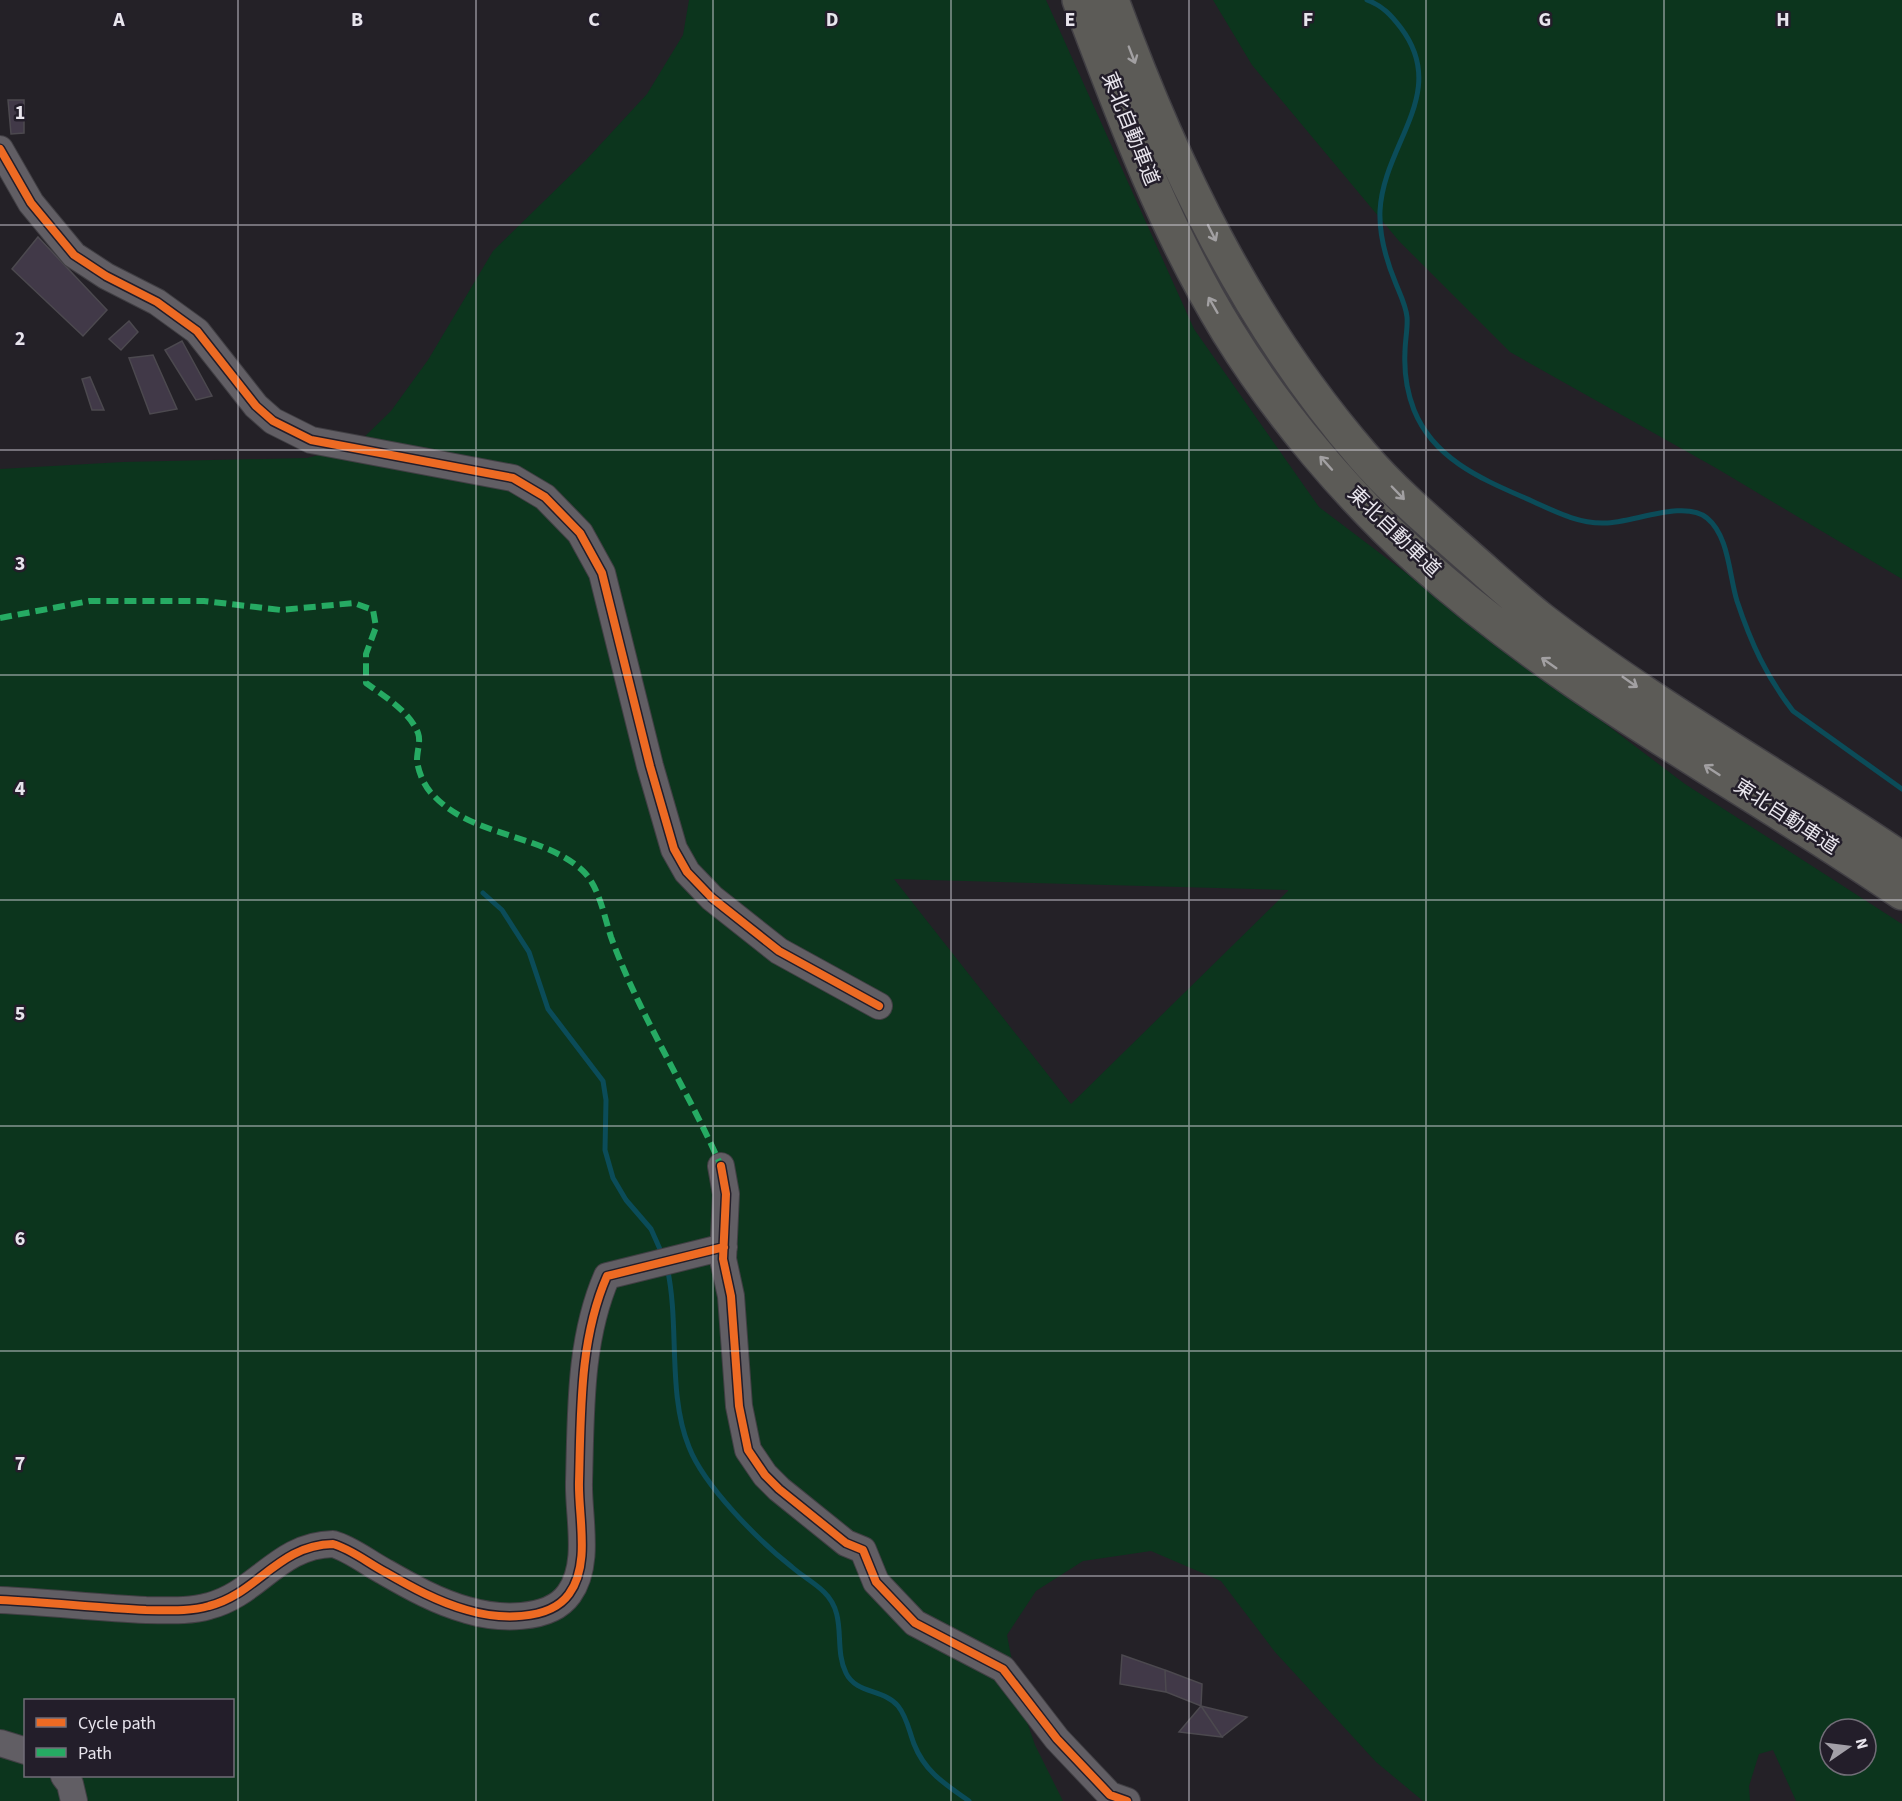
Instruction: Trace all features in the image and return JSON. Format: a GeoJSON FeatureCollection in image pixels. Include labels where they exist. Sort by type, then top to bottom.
{"type":"FeatureCollection","features":[{"type":"Feature","properties":{"kind":"highway","name":"東北自動車道"},"geometry":{"type":"LineString","coordinates":[[1079,0],[1166,218],[1229,334],[1311,447],[1371,513],[1421,562],[1537,654],[1609,705],[1902,893]]}},
{"type":"Feature","properties":{"kind":"highway","name":"東北自動車道"},"geometry":{"type":"LineString","coordinates":[[1112,0],[1164,132],[1232,270],[1288,360],[1365,458],[1411,506],[1540,618],[1674,712],[1902,859]]}},
{"type":"Feature","properties":{"kind":"street"},"geometry":{"type":"LineString","coordinates":[[0,149],[31,203],[74,255],[106,276],[157,302],[197,331],[256,406],[273,421],[311,440],[513,478],[545,497],[580,534],[602,573],[650,766],[674,849],[687,872],[712,898],[779,951],[879,1006]]}},
{"type":"Feature","properties":{"kind":"street"},"geometry":{"type":"LineString","coordinates":[[721,1166],[726,1194],[717,1248],[731,1296],[739,1406],[748,1450],[765,1475],[846,1544],[863,1550],[876,1582],[915,1623],[1003,1670],[1057,1739],[1088,1772],[1110,1795],[1127,1801]]}},
{"type":"Feature","properties":{"kind":"street"},"geometry":{"type":"LineString","coordinates":[[0,1600],[120,1609],[182,1611],[208,1607],[231,1598],[287,1555],[318,1544],[333,1544],[425,1594],[467,1610],[514,1616],[553,1608],[569,1595],[578,1575],[581,1546],[579,1480],[584,1371],[593,1312],[607,1276],[717,1248]]}},
{"type":"Feature","properties":{"kind":"street"},"geometry":{"type":"LineString","coordinates":[[0,1743],[24,1750]]}},
{"type":"Feature","properties":{"kind":"street"},"geometry":{"type":"LineString","coordinates":[[65,1777],[70,1784],[74,1801]]}},
{"type":"Feature","properties":{"kind":"green space"},"geometry":{"type":"Polygon","coordinates":[[[689,0],[1046,0],[1194,329],[1319,507],[1685,784],[1902,924],[1902,1801],[1796,1801],[1773,1750],[1759,1754],[1749,1786],[1750,1801],[1423,1801],[1376,1762],[1275,1652],[1221,1581],[1151,1551],[1083,1561],[1036,1591],[1007,1635],[1019,1698],[1035,1745],[1063,1801],[0,1801],[0,469],[123,462],[307,458],[355,446],[391,411],[428,360],[493,251],[586,160],[647,94],[683,35],[689,0]],[[894,879],[1071,1104],[1288,890],[894,879]]]}},
{"type":"Feature","properties":{"kind":"green space"},"geometry":{"type":"Polygon","coordinates":[[[1213,0],[1902,0],[1902,579],[1716,468],[1510,352],[1399,241],[1252,65],[1213,0]]]}},
{"type":"Feature","properties":{"kind":"building"},"geometry":{"type":"Polygon","coordinates":[[[8,100],[24,100],[24,133],[11,134],[8,100]]]}},
{"type":"Feature","properties":{"kind":"building"},"geometry":{"type":"Polygon","coordinates":[[[38,237],[107,310],[83,336],[12,269],[38,237]]]}},
{"type":"Feature","properties":{"kind":"building"},"geometry":{"type":"Polygon","coordinates":[[[129,321],[138,332],[121,350],[109,339],[129,321]]]}},
{"type":"Feature","properties":{"kind":"building"},"geometry":{"type":"Polygon","coordinates":[[[182,341],[212,396],[196,400],[165,350],[182,341]]]}},
{"type":"Feature","properties":{"kind":"building"},"geometry":{"type":"Polygon","coordinates":[[[153,355],[177,409],[150,414],[129,358],[153,355]]]}},
{"type":"Feature","properties":{"kind":"building"},"geometry":{"type":"Polygon","coordinates":[[[90,377],[104,410],[92,410],[82,379],[90,377]]]}},
{"type":"Feature","properties":{"kind":"building"},"geometry":{"type":"Polygon","coordinates":[[[1122,1655],[1165,1670],[1166,1692],[1120,1684],[1122,1655]]]}},
{"type":"Feature","properties":{"kind":"building"},"geometry":{"type":"Polygon","coordinates":[[[1165,1670],[1202,1684],[1201,1706],[1166,1692],[1165,1670]]]}},
{"type":"Feature","properties":{"kind":"building"},"geometry":{"type":"Polygon","coordinates":[[[1201,1706],[1222,1737],[1179,1732],[1201,1706]]]}},
{"type":"Feature","properties":{"kind":"building"},"geometry":{"type":"Polygon","coordinates":[[[1201,1706],[1247,1717],[1222,1737],[1201,1706]]]}},
{"type":"Feature","properties":{"kind":"waterway"},"geometry":{"type":"LineString","coordinates":[[1367,0],[1386,11],[1401,28],[1414,52],[1419,75],[1417,97],[1384,187],[1380,220],[1386,257],[1406,313],[1405,359],[1408,389],[1414,410],[1423,428],[1435,443],[1464,468],[1568,517],[1586,522],[1605,523],[1658,513],[1686,511],[1707,518],[1720,535],[1724,545],[1737,601],[1748,631],[1767,672],[1783,698],[1793,711],[1902,789]]}},
{"type":"Feature","properties":{"kind":"waterway"},"geometry":{"type":"LineString","coordinates":[[483,893],[502,910],[529,952],[548,1009],[603,1081],[606,1100],[605,1150],[613,1178],[626,1200],[651,1229],[663,1256]]}},
{"type":"Feature","properties":{"kind":"waterway"},"geometry":{"type":"LineString","coordinates":[[667,1267],[673,1312],[678,1404],[682,1426],[696,1462],[719,1495],[749,1528],[779,1556],[824,1592],[836,1611],[840,1653],[846,1673],[856,1685],[885,1697],[898,1706],[924,1762],[937,1777],[969,1801]]}},
{"type":"Feature","properties":{"kind":"marked path"},"geometry":{"type":"LineString","coordinates":[[0,618],[90,601],[204,601],[281,610],[354,603],[373,610],[376,627],[366,654],[366,683],[396,705],[414,725],[419,739],[417,757],[422,780],[434,796],[450,810],[488,828],[548,849],[566,859],[589,877],[636,996],[721,1166]]}},
{"type":"Feature","properties":{"kind":"cycle path"},"geometry":{"type":"LineString","coordinates":[[0,149],[31,203],[74,255],[106,276],[157,302],[197,331],[256,406],[273,421],[311,440],[513,478],[545,497],[580,533],[602,573],[650,766],[674,849],[687,872],[712,898],[779,951],[879,1006]]}},
{"type":"Feature","properties":{"kind":"cycle path"},"geometry":{"type":"LineString","coordinates":[[721,1166],[726,1194],[723,1259],[731,1296],[739,1406],[748,1450],[765,1475],[779,1489],[846,1543],[863,1550],[876,1582],[915,1623],[1003,1669],[1057,1739],[1110,1795],[1127,1801]]}},
{"type":"Feature","properties":{"kind":"cycle path"},"geometry":{"type":"LineString","coordinates":[[0,1600],[146,1610],[201,1608],[226,1600],[297,1552],[314,1546],[333,1544],[425,1594],[467,1610],[507,1616],[522,1616],[549,1610],[569,1594],[580,1569],[582,1540],[579,1482],[583,1377],[591,1325],[607,1276],[724,1247]]}}]}
